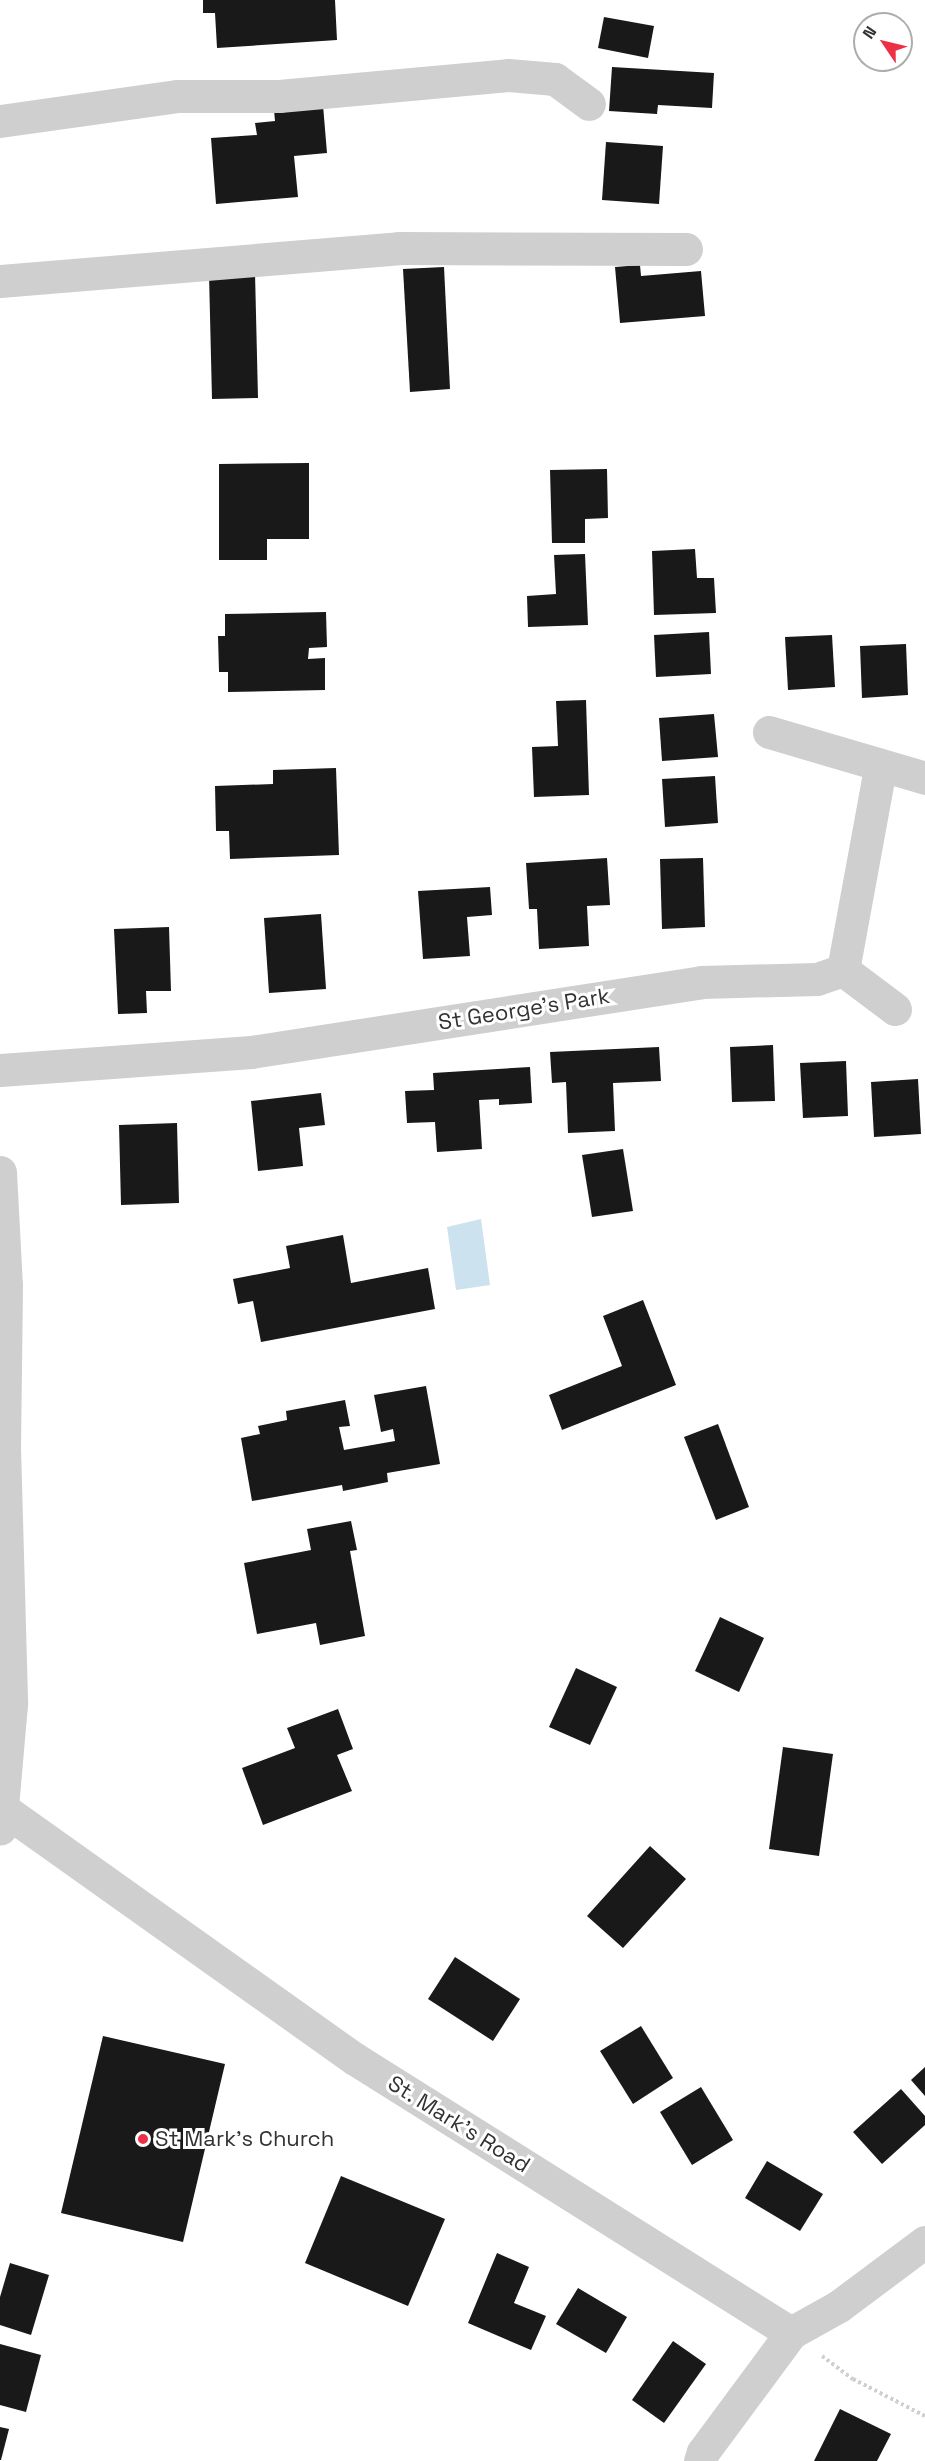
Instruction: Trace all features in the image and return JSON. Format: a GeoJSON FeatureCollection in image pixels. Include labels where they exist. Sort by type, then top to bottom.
{"type":"FeatureCollection","features":[{"type":"Feature","properties":{"kind":"street"},"geometry":{"type":"LineString","coordinates":[[0,121],[178,96],[279,96],[508,75],[555,79],[589,104]]}},
{"type":"Feature","properties":{"kind":"street"},"geometry":{"type":"LineString","coordinates":[[0,281],[399,248],[686,249]]}},
{"type":"Feature","properties":{"kind":"street"},"geometry":{"type":"LineString","coordinates":[[769,732],[880,768],[925,778]]}},
{"type":"Feature","properties":{"kind":"street"},"geometry":{"type":"LineString","coordinates":[[880,768],[843,970],[895,1009]]}},
{"type":"Feature","properties":{"kind":"street","name":"St George's Park"},"geometry":{"type":"LineString","coordinates":[[0,1070],[251,1053],[701,982],[817,980],[843,970]]}},
{"type":"Feature","properties":{"kind":"street"},"geometry":{"type":"LineString","coordinates":[[0,1172],[6,1285],[4,1448],[11,1704],[1,1819]]}},
{"type":"Feature","properties":{"kind":"street","name":"St. Mark's Road"},"geometry":{"type":"LineString","coordinates":[[1,1819],[355,2059],[791,2333]]}},
{"type":"Feature","properties":{"kind":"street"},"geometry":{"type":"LineString","coordinates":[[700,2461],[702,2452],[791,2333],[839,2307],[925,2242]]}},
{"type":"Feature","properties":{"kind":"path"},"geometry":{"type":"LineString","coordinates":[[791,2333],[853,2379],[925,2416]]}},
{"type":"Feature","properties":{"kind":"water"},"geometry":{"type":"Polygon","coordinates":[[[481,1219],[490,1285],[456,1290],[447,1227],[481,1219]]]}},
{"type":"Feature","properties":{"kind":"building"},"geometry":{"type":"Polygon","coordinates":[[[203,0],[335,0],[337,40],[217,48],[215,13],[203,13],[203,0]]]}},
{"type":"Feature","properties":{"kind":"building"},"geometry":{"type":"Polygon","coordinates":[[[604,17],[654,26],[648,58],[598,48],[604,17]]]}},
{"type":"Feature","properties":{"kind":"building"},"geometry":{"type":"Polygon","coordinates":[[[612,67],[714,73],[712,108],[658,105],[657,114],[609,111],[612,67]]]}},
{"type":"Feature","properties":{"kind":"building"},"geometry":{"type":"Polygon","coordinates":[[[323,105],[327,153],[294,156],[298,197],[216,204],[211,138],[257,135],[255,123],[275,121],[274,110],[323,105]]]}},
{"type":"Feature","properties":{"kind":"building"},"geometry":{"type":"Polygon","coordinates":[[[606,142],[663,146],[659,204],[602,200],[606,142]]]}},
{"type":"Feature","properties":{"kind":"building"},"geometry":{"type":"Polygon","coordinates":[[[640,265],[641,276],[701,271],[705,316],[620,323],[615,267],[640,265]]]}},
{"type":"Feature","properties":{"kind":"building"},"geometry":{"type":"Polygon","coordinates":[[[444,267],[450,389],[410,392],[403,269],[444,267]]]}},
{"type":"Feature","properties":{"kind":"building"},"geometry":{"type":"Polygon","coordinates":[[[255,273],[258,398],[212,399],[209,274],[255,273]]]}},
{"type":"Feature","properties":{"kind":"building"},"geometry":{"type":"Polygon","coordinates":[[[309,463],[309,539],[267,539],[267,560],[219,560],[219,464],[309,463]]]}},
{"type":"Feature","properties":{"kind":"building"},"geometry":{"type":"Polygon","coordinates":[[[607,469],[608,518],[585,519],[585,543],[552,543],[550,470],[607,469]]]}},
{"type":"Feature","properties":{"kind":"building"},"geometry":{"type":"Polygon","coordinates":[[[695,549],[697,578],[714,578],[716,613],[654,615],[652,551],[695,549]]]}},
{"type":"Feature","properties":{"kind":"building"},"geometry":{"type":"Polygon","coordinates":[[[585,554],[588,625],[528,627],[527,596],[556,594],[554,555],[585,554]]]}},
{"type":"Feature","properties":{"kind":"building"},"geometry":{"type":"Polygon","coordinates":[[[326,612],[327,647],[309,648],[308,659],[325,658],[325,690],[228,692],[228,672],[219,672],[218,636],[225,636],[225,614],[326,612]]]}},
{"type":"Feature","properties":{"kind":"building"},"geometry":{"type":"Polygon","coordinates":[[[709,632],[711,674],[656,677],[654,635],[709,632]]]}},
{"type":"Feature","properties":{"kind":"building"},"geometry":{"type":"Polygon","coordinates":[[[832,635],[835,687],[788,690],[785,637],[832,635]]]}},
{"type":"Feature","properties":{"kind":"building"},"geometry":{"type":"Polygon","coordinates":[[[906,644],[908,695],[862,698],[860,646],[906,644]]]}},
{"type":"Feature","properties":{"kind":"building"},"geometry":{"type":"Polygon","coordinates":[[[586,700],[589,795],[534,797],[532,747],[558,746],[556,701],[586,700]]]}},
{"type":"Feature","properties":{"kind":"building"},"geometry":{"type":"Polygon","coordinates":[[[714,714],[718,757],[662,761],[659,718],[714,714]]]}},
{"type":"Feature","properties":{"kind":"building"},"geometry":{"type":"Polygon","coordinates":[[[336,768],[339,855],[230,859],[229,831],[216,831],[215,786],[273,784],[273,770],[336,768]]]}},
{"type":"Feature","properties":{"kind":"building"},"geometry":{"type":"Polygon","coordinates":[[[715,776],[718,823],[665,827],[662,779],[715,776]]]}},
{"type":"Feature","properties":{"kind":"building"},"geometry":{"type":"Polygon","coordinates":[[[607,858],[610,905],[587,906],[589,946],[539,949],[537,909],[529,909],[526,863],[607,858]]]}},
{"type":"Feature","properties":{"kind":"building"},"geometry":{"type":"Polygon","coordinates":[[[703,858],[705,927],[662,929],[660,859],[703,858]]]}},
{"type":"Feature","properties":{"kind":"building"},"geometry":{"type":"Polygon","coordinates":[[[490,887],[492,915],[467,917],[470,956],[423,959],[418,891],[490,887]]]}},
{"type":"Feature","properties":{"kind":"building"},"geometry":{"type":"Polygon","coordinates":[[[321,914],[326,989],[269,993],[264,918],[321,914]]]}},
{"type":"Feature","properties":{"kind":"building"},"geometry":{"type":"Polygon","coordinates":[[[169,927],[171,991],[146,991],[147,1013],[118,1014],[114,929],[169,927]]]}},
{"type":"Feature","properties":{"kind":"building"},"geometry":{"type":"Polygon","coordinates":[[[773,1045],[775,1101],[732,1102],[730,1047],[773,1045]]]}},
{"type":"Feature","properties":{"kind":"building"},"geometry":{"type":"Polygon","coordinates":[[[659,1047],[661,1081],[613,1083],[615,1131],[568,1133],[566,1082],[552,1083],[550,1052],[659,1047]]]}},
{"type":"Feature","properties":{"kind":"building"},"geometry":{"type":"Polygon","coordinates":[[[846,1061],[848,1116],[803,1118],[800,1063],[846,1061]]]}},
{"type":"Feature","properties":{"kind":"building"},"geometry":{"type":"Polygon","coordinates":[[[530,1067],[532,1103],[499,1105],[499,1099],[479,1100],[482,1149],[437,1152],[435,1122],[407,1123],[405,1091],[434,1090],[433,1073],[530,1067]]]}},
{"type":"Feature","properties":{"kind":"building"},"geometry":{"type":"Polygon","coordinates":[[[918,1079],[921,1134],[874,1137],[871,1082],[918,1079]]]}},
{"type":"Feature","properties":{"kind":"building"},"geometry":{"type":"Polygon","coordinates":[[[321,1093],[325,1125],[299,1128],[303,1166],[258,1171],[251,1101],[321,1093]]]}},
{"type":"Feature","properties":{"kind":"building"},"geometry":{"type":"Polygon","coordinates":[[[177,1123],[179,1203],[121,1205],[119,1125],[177,1123]]]}},
{"type":"Feature","properties":{"kind":"building"},"geometry":{"type":"Polygon","coordinates":[[[623,1149],[633,1211],[592,1217],[582,1155],[623,1149]]]}},
{"type":"Feature","properties":{"kind":"building"},"geometry":{"type":"Polygon","coordinates":[[[343,1235],[351,1283],[428,1268],[435,1309],[261,1342],[253,1301],[238,1304],[233,1279],[290,1268],[286,1246],[343,1235]]]}},
{"type":"Feature","properties":{"kind":"building"},"geometry":{"type":"Polygon","coordinates":[[[643,1300],[676,1385],[562,1430],[549,1395],[622,1366],[603,1316],[643,1300]]]}},
{"type":"Feature","properties":{"kind":"building"},"geometry":{"type":"Polygon","coordinates":[[[426,1386],[440,1464],[387,1473],[388,1482],[343,1491],[342,1485],[252,1501],[241,1438],[260,1434],[258,1426],[287,1420],[286,1411],[345,1400],[350,1426],[339,1427],[344,1450],[395,1441],[393,1429],[381,1432],[374,1395],[426,1386]]]}},
{"type":"Feature","properties":{"kind":"building"},"geometry":{"type":"Polygon","coordinates":[[[718,1424],[749,1507],[716,1520],[684,1437],[718,1424]]]}},
{"type":"Feature","properties":{"kind":"building"},"geometry":{"type":"Polygon","coordinates":[[[351,1521],[357,1550],[350,1551],[365,1636],[320,1645],[316,1623],[257,1634],[244,1563],[311,1550],[307,1529],[351,1521]]]}},
{"type":"Feature","properties":{"kind":"building"},"geometry":{"type":"Polygon","coordinates":[[[720,1617],[764,1638],[739,1692],[695,1671],[720,1617]]]}},
{"type":"Feature","properties":{"kind":"building"},"geometry":{"type":"Polygon","coordinates":[[[576,1668],[617,1687],[590,1745],[549,1727],[576,1668]]]}},
{"type":"Feature","properties":{"kind":"building"},"geometry":{"type":"Polygon","coordinates":[[[338,1709],[353,1749],[337,1755],[352,1791],[263,1825],[242,1768],[295,1748],[287,1728],[338,1709]]]}},
{"type":"Feature","properties":{"kind":"building"},"geometry":{"type":"Polygon","coordinates":[[[783,1747],[833,1754],[819,1856],[769,1849],[783,1747]]]}},
{"type":"Feature","properties":{"kind":"building"},"geometry":{"type":"Polygon","coordinates":[[[650,1846],[686,1879],[623,1948],[587,1916],[650,1846]]]}},
{"type":"Feature","properties":{"kind":"building"},"geometry":{"type":"Polygon","coordinates":[[[455,1957],[520,1999],[493,2041],[428,1999],[455,1957]]]}},
{"type":"Feature","properties":{"kind":"building"},"geometry":{"type":"Polygon","coordinates":[[[641,2026],[673,2078],[633,2104],[600,2051],[641,2026]]]}},
{"type":"Feature","properties":{"kind":"building","name":"St Mark's Church"},"geometry":{"type":"Polygon","coordinates":[[[103,2036],[225,2064],[183,2242],[61,2213],[103,2036]]]}},
{"type":"Feature","properties":{"kind":"building"},"geometry":{"type":"Polygon","coordinates":[[[925,2067],[925,2096],[911,2080],[925,2067]]]}},
{"type":"Feature","properties":{"kind":"building"},"geometry":{"type":"Polygon","coordinates":[[[701,2087],[733,2140],[692,2165],[660,2112],[701,2087]]]}},
{"type":"Feature","properties":{"kind":"building"},"geometry":{"type":"Polygon","coordinates":[[[901,2089],[925,2116],[925,2125],[882,2164],[853,2132],[901,2089]]]}},
{"type":"Feature","properties":{"kind":"building"},"geometry":{"type":"Polygon","coordinates":[[[767,2161],[823,2194],[800,2231],[745,2198],[767,2161]]]}},
{"type":"Feature","properties":{"kind":"building"},"geometry":{"type":"Polygon","coordinates":[[[341,2176],[445,2219],[408,2306],[305,2263],[341,2176]]]}},
{"type":"Feature","properties":{"kind":"building"},"geometry":{"type":"Polygon","coordinates":[[[497,2253],[529,2267],[514,2303],[546,2316],[531,2350],[468,2323],[497,2253]]]}},
{"type":"Feature","properties":{"kind":"building"},"geometry":{"type":"Polygon","coordinates":[[[10,2263],[49,2275],[31,2335],[0,2325],[0,2297],[10,2263]]]}},
{"type":"Feature","properties":{"kind":"building"},"geometry":{"type":"Polygon","coordinates":[[[578,2288],[627,2317],[606,2353],[556,2324],[578,2288]]]}},
{"type":"Feature","properties":{"kind":"building"},"geometry":{"type":"Polygon","coordinates":[[[673,2341],[706,2364],[664,2423],[632,2400],[673,2341]]]}},
{"type":"Feature","properties":{"kind":"building"},"geometry":{"type":"Polygon","coordinates":[[[0,2344],[41,2355],[26,2412],[0,2405],[0,2344]]]}},
{"type":"Feature","properties":{"kind":"building"},"geometry":{"type":"Polygon","coordinates":[[[840,2409],[891,2434],[877,2461],[814,2461],[840,2409]]]}},
{"type":"Feature","properties":{"kind":"building"},"geometry":{"type":"Polygon","coordinates":[[[0,2427],[9,2429],[1,2460],[0,2460],[0,2427]]]}},
{"type":"Feature","properties":{"kind":"place","name":"St Mark's Church"},"geometry":{"type":"Point","coordinates":[143,2139]}}]}
